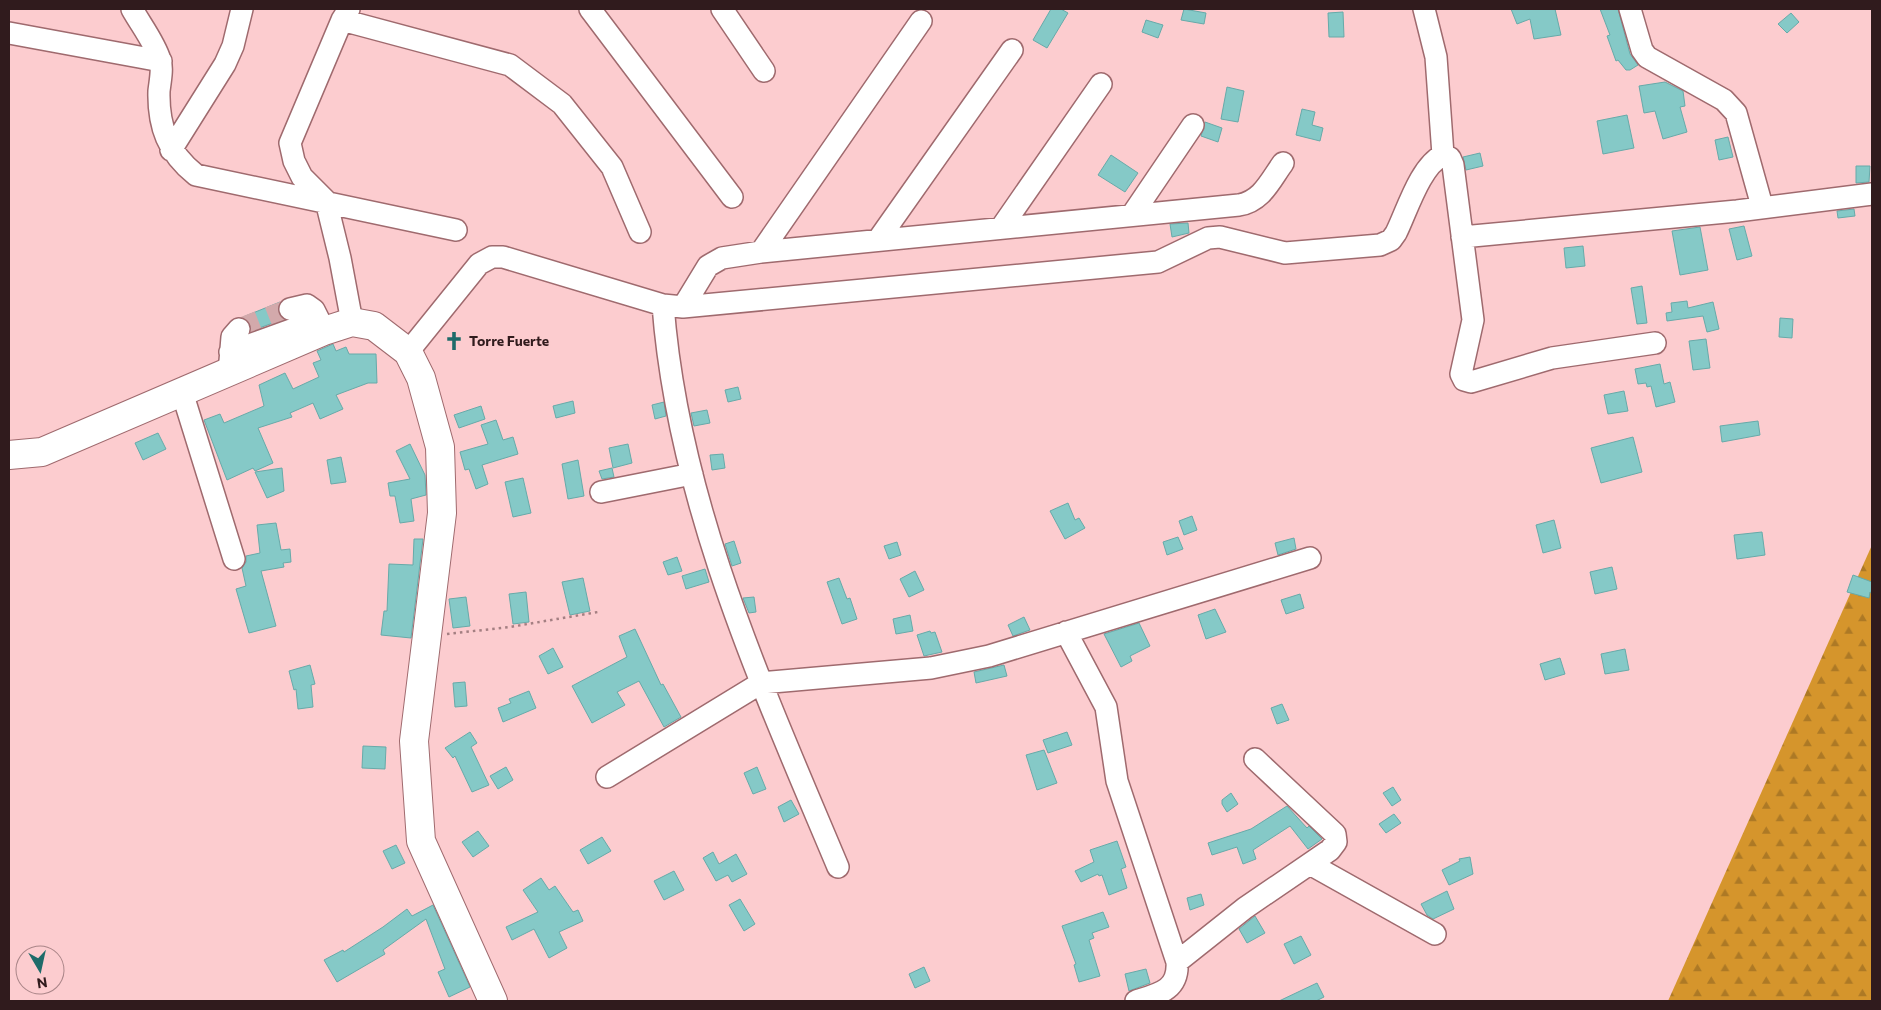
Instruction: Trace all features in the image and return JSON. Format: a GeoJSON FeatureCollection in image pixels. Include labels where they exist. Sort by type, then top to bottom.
{"type":"FeatureCollection","features":[{"type":"Feature","properties":{"kind":"main road"},"geometry":{"type":"LineString","coordinates":[[9,455],[42,452],[182,392],[230,362],[321,325],[363,324],[408,352],[421,378],[440,447],[442,513],[425,636],[414,741],[421,841],[493,1001]]}},
{"type":"Feature","properties":{"kind":"street"},"geometry":{"type":"LineString","coordinates":[[132,9],[160,61],[159,101],[164,134],[171,150],[196,175],[456,230]]}},
{"type":"Feature","properties":{"kind":"street"},"geometry":{"type":"LineString","coordinates":[[171,150],[225,64],[242,9]]}},
{"type":"Feature","properties":{"kind":"street"},"geometry":{"type":"LineString","coordinates":[[590,9],[732,196]]}},
{"type":"Feature","properties":{"kind":"street"},"geometry":{"type":"LineString","coordinates":[[722,9],[764,71]]}},
{"type":"Feature","properties":{"kind":"street"},"geometry":{"type":"LineString","coordinates":[[1424,9],[1436,57],[1443,155]]}},
{"type":"Feature","properties":{"kind":"street"},"geometry":{"type":"LineString","coordinates":[[1630,9],[1642,50],[1647,57],[1724,100],[1736,113],[1762,206]]}},
{"type":"Feature","properties":{"kind":"street"},"geometry":{"type":"LineString","coordinates":[[363,324],[340,258],[326,201],[302,176],[294,161],[290,143],[346,14],[510,65],[562,104],[612,167],[640,232]]}},
{"type":"Feature","properties":{"kind":"street"},"geometry":{"type":"LineString","coordinates":[[761,252],[921,21]]}},
{"type":"Feature","properties":{"kind":"street"},"geometry":{"type":"LineString","coordinates":[[9,33],[160,61]]}},
{"type":"Feature","properties":{"kind":"street"},"geometry":{"type":"LineString","coordinates":[[878,240],[1012,50]]}},
{"type":"Feature","properties":{"kind":"street"},"geometry":{"type":"LineString","coordinates":[[1001,228],[1101,84]]}},
{"type":"Feature","properties":{"kind":"street"},"geometry":{"type":"LineString","coordinates":[[1132,216],[1193,124]]}},
{"type":"Feature","properties":{"kind":"street"},"geometry":{"type":"LineString","coordinates":[[408,352],[479,264],[492,258],[503,257],[673,306],[1158,262],[1208,238],[1220,237],[1285,253],[1380,245],[1391,240],[1396,233],[1425,170],[1436,158],[1443,155],[1450,158],[1454,165],[1473,320],[1461,374],[1464,380],[1470,382],[1552,358],[1655,343]]}},
{"type":"Feature","properties":{"kind":"street"},"geometry":{"type":"LineString","coordinates":[[838,867],[761,683],[722,580],[692,474],[675,399],[666,343],[673,306],[708,266],[722,258],[761,252],[1251,203],[1259,198],[1283,163]]}},
{"type":"Feature","properties":{"kind":"street"},"geometry":{"type":"LineString","coordinates":[[1462,237],[1738,211],[1762,206],[1872,194]]}},
{"type":"Feature","properties":{"kind":"street"},"geometry":{"type":"LineString","coordinates":[[290,309],[308,305],[314,310],[321,325]]}},
{"type":"Feature","properties":{"kind":"street"},"geometry":{"type":"LineString","coordinates":[[230,362],[232,337],[239,329]]}},
{"type":"Feature","properties":{"kind":"street"},"geometry":{"type":"LineString","coordinates":[[182,392],[234,559]]}},
{"type":"Feature","properties":{"kind":"street"},"geometry":{"type":"LineString","coordinates":[[601,492],[692,474]]}},
{"type":"Feature","properties":{"kind":"street"},"geometry":{"type":"LineString","coordinates":[[607,777],[761,683],[931,668],[989,656],[1310,558]]}},
{"type":"Feature","properties":{"kind":"street"},"geometry":{"type":"LineString","coordinates":[[1066,632],[1106,707],[1117,781],[1177,962],[1178,975],[1173,984],[1156,995],[1136,1001]]}},
{"type":"Feature","properties":{"kind":"street"},"geometry":{"type":"LineString","coordinates":[[1177,962],[1245,908],[1310,864],[1336,842],[1335,834],[1255,759]]}},
{"type":"Feature","properties":{"kind":"street"},"geometry":{"type":"LineString","coordinates":[[1310,864],[1435,934]]}},
{"type":"Feature","properties":{"kind":"path"},"geometry":{"type":"LineString","coordinates":[[425,636],[510,627],[598,612]]}},
{"type":"Feature","properties":{"kind":"green space"},"geometry":{"type":"Polygon","coordinates":[[[1872,545],[1872,1001],[1668,1001],[1872,545]]]}},
{"type":"Feature","properties":{"kind":"building"},"geometry":{"type":"Polygon","coordinates":[[[1051,9],[1061,9],[1068,13],[1047,48],[1033,40],[1051,9]]]}},
{"type":"Feature","properties":{"kind":"building"},"geometry":{"type":"Polygon","coordinates":[[[1184,9],[1206,13],[1204,24],[1181,20],[1184,9]]]}},
{"type":"Feature","properties":{"kind":"building"},"geometry":{"type":"Polygon","coordinates":[[[1511,9],[1555,9],[1561,35],[1534,39],[1530,19],[1517,24],[1511,9]]]}},
{"type":"Feature","properties":{"kind":"building"},"geometry":{"type":"Polygon","coordinates":[[[1600,9],[1618,9],[1630,54],[1638,65],[1630,70],[1626,70],[1618,60],[1616,61],[1607,36],[1610,35],[1600,9]]]}},
{"type":"Feature","properties":{"kind":"building"},"geometry":{"type":"Polygon","coordinates":[[[1343,12],[1344,37],[1329,37],[1328,13],[1343,12]]]}},
{"type":"Feature","properties":{"kind":"building"},"geometry":{"type":"Polygon","coordinates":[[[1791,13],[1799,22],[1787,33],[1778,24],[1791,13]]]}},
{"type":"Feature","properties":{"kind":"building"},"geometry":{"type":"Polygon","coordinates":[[[1146,20],[1163,25],[1158,38],[1142,32],[1146,20]]]}},
{"type":"Feature","properties":{"kind":"building"},"geometry":{"type":"Polygon","coordinates":[[[1665,82],[1683,91],[1685,106],[1680,107],[1687,132],[1663,139],[1655,111],[1644,113],[1639,86],[1665,82]]]}},
{"type":"Feature","properties":{"kind":"building"},"geometry":{"type":"Polygon","coordinates":[[[1227,87],[1244,91],[1238,122],[1221,119],[1227,87]]]}},
{"type":"Feature","properties":{"kind":"building"},"geometry":{"type":"Polygon","coordinates":[[[1302,109],[1315,112],[1312,125],[1323,128],[1320,141],[1296,135],[1302,109]]]}},
{"type":"Feature","properties":{"kind":"building"},"geometry":{"type":"Polygon","coordinates":[[[1627,115],[1634,148],[1603,154],[1597,121],[1627,115]]]}},
{"type":"Feature","properties":{"kind":"building"},"geometry":{"type":"Polygon","coordinates":[[[1205,122],[1222,128],[1218,142],[1201,136],[1205,122]]]}},
{"type":"Feature","properties":{"kind":"building"},"geometry":{"type":"Polygon","coordinates":[[[1728,137],[1733,157],[1719,160],[1715,140],[1728,137]]]}},
{"type":"Feature","properties":{"kind":"building"},"geometry":{"type":"Polygon","coordinates":[[[1480,153],[1483,166],[1466,170],[1463,157],[1480,153]]]}},
{"type":"Feature","properties":{"kind":"building"},"geometry":{"type":"Polygon","coordinates":[[[1111,155],[1138,173],[1125,192],[1098,175],[1111,155]]]}},
{"type":"Feature","properties":{"kind":"building"},"geometry":{"type":"Polygon","coordinates":[[[1856,166],[1870,166],[1869,182],[1856,183],[1856,166]]]}},
{"type":"Feature","properties":{"kind":"building"},"geometry":{"type":"Polygon","coordinates":[[[1854,209],[1855,216],[1838,218],[1837,211],[1854,209]]]}},
{"type":"Feature","properties":{"kind":"building"},"geometry":{"type":"Polygon","coordinates":[[[1188,223],[1189,233],[1172,237],[1170,224],[1188,223]]]}},
{"type":"Feature","properties":{"kind":"building"},"geometry":{"type":"Polygon","coordinates":[[[1744,226],[1752,256],[1737,260],[1729,229],[1744,226]]]}},
{"type":"Feature","properties":{"kind":"building"},"geometry":{"type":"Polygon","coordinates":[[[1700,227],[1708,270],[1680,275],[1672,231],[1700,227]]]}},
{"type":"Feature","properties":{"kind":"building"},"geometry":{"type":"Polygon","coordinates":[[[1583,246],[1585,266],[1566,268],[1564,248],[1583,246]]]}},
{"type":"Feature","properties":{"kind":"building"},"geometry":{"type":"Polygon","coordinates":[[[1642,286],[1647,323],[1637,324],[1631,288],[1642,286]]]}},
{"type":"Feature","properties":{"kind":"building"},"geometry":{"type":"Polygon","coordinates":[[[1687,301],[1688,308],[1713,302],[1719,329],[1707,332],[1703,316],[1667,321],[1666,313],[1672,312],[1671,303],[1687,301]]]}},
{"type":"Feature","properties":{"kind":"building"},"geometry":{"type":"Polygon","coordinates":[[[280,302],[278,311],[284,319],[251,331],[251,325],[243,317],[280,302]]]}},
{"type":"Feature","properties":{"kind":"building"},"geometry":{"type":"Polygon","coordinates":[[[1780,318],[1793,319],[1792,338],[1779,337],[1780,318]]]}},
{"type":"Feature","properties":{"kind":"building"},"geometry":{"type":"Polygon","coordinates":[[[1706,339],[1710,368],[1693,370],[1689,341],[1706,339]]]}},
{"type":"Feature","properties":{"kind":"building"},"geometry":{"type":"Polygon","coordinates":[[[333,344],[336,351],[346,347],[349,354],[376,354],[377,383],[368,383],[336,395],[343,409],[320,419],[313,403],[290,413],[292,417],[258,428],[273,463],[255,471],[253,468],[227,480],[204,420],[220,414],[224,423],[264,406],[259,385],[285,373],[293,389],[319,377],[313,363],[321,360],[317,351],[333,344]]]}},
{"type":"Feature","properties":{"kind":"building"},"geometry":{"type":"Polygon","coordinates":[[[1660,364],[1664,384],[1670,382],[1675,402],[1656,407],[1651,386],[1647,387],[1646,383],[1638,384],[1635,369],[1660,364]]]}},
{"type":"Feature","properties":{"kind":"building"},"geometry":{"type":"Polygon","coordinates":[[[738,387],[741,399],[728,402],[725,390],[738,387]]]}},
{"type":"Feature","properties":{"kind":"building"},"geometry":{"type":"Polygon","coordinates":[[[1624,391],[1628,411],[1608,414],[1604,395],[1624,391]]]}},
{"type":"Feature","properties":{"kind":"building"},"geometry":{"type":"Polygon","coordinates":[[[573,401],[575,413],[556,418],[553,406],[573,401]]]}},
{"type":"Feature","properties":{"kind":"building"},"geometry":{"type":"Polygon","coordinates":[[[664,402],[666,416],[655,419],[652,405],[664,402]]]}},
{"type":"Feature","properties":{"kind":"building"},"geometry":{"type":"Polygon","coordinates":[[[481,406],[485,419],[459,428],[454,415],[481,406]]]}},
{"type":"Feature","properties":{"kind":"building"},"geometry":{"type":"Polygon","coordinates":[[[707,410],[710,423],[694,426],[691,413],[707,410]]]}},
{"type":"Feature","properties":{"kind":"building"},"geometry":{"type":"Polygon","coordinates":[[[496,420],[503,440],[513,437],[518,454],[482,465],[488,484],[476,489],[469,469],[465,470],[460,452],[488,444],[481,425],[496,420]]]}},
{"type":"Feature","properties":{"kind":"building"},"geometry":{"type":"Polygon","coordinates":[[[1758,421],[1760,435],[1722,442],[1720,426],[1758,421]]]}},
{"type":"Feature","properties":{"kind":"building"},"geometry":{"type":"Polygon","coordinates":[[[158,433],[166,449],[143,460],[135,443],[158,433]]]}},
{"type":"Feature","properties":{"kind":"building"},"geometry":{"type":"Polygon","coordinates":[[[1633,437],[1642,472],[1601,483],[1591,448],[1633,437]]]}},
{"type":"Feature","properties":{"kind":"building"},"geometry":{"type":"Polygon","coordinates":[[[410,444],[425,475],[426,495],[411,499],[414,521],[400,523],[395,496],[390,496],[388,483],[410,479],[396,451],[410,444]]]}},
{"type":"Feature","properties":{"kind":"building"},"geometry":{"type":"Polygon","coordinates":[[[628,444],[632,463],[613,468],[609,448],[628,444]]]}},
{"type":"Feature","properties":{"kind":"building"},"geometry":{"type":"Polygon","coordinates":[[[723,454],[725,468],[712,470],[710,455],[723,454]]]}},
{"type":"Feature","properties":{"kind":"building"},"geometry":{"type":"Polygon","coordinates":[[[341,457],[346,482],[331,484],[327,460],[341,457]]]}},
{"type":"Feature","properties":{"kind":"building"},"geometry":{"type":"Polygon","coordinates":[[[578,460],[584,496],[568,499],[562,464],[578,460]]]}},
{"type":"Feature","properties":{"kind":"building"},"geometry":{"type":"Polygon","coordinates":[[[282,468],[284,491],[267,498],[255,472],[282,468]]]}},
{"type":"Feature","properties":{"kind":"building"},"geometry":{"type":"Polygon","coordinates":[[[612,468],[614,477],[602,479],[599,471],[612,468]]]}},
{"type":"Feature","properties":{"kind":"building"},"geometry":{"type":"Polygon","coordinates":[[[523,478],[531,513],[513,517],[505,482],[523,478]]]}},
{"type":"Feature","properties":{"kind":"building"},"geometry":{"type":"Polygon","coordinates":[[[1068,503],[1075,520],[1079,518],[1085,528],[1065,539],[1050,511],[1068,503]]]}},
{"type":"Feature","properties":{"kind":"building"},"geometry":{"type":"Polygon","coordinates":[[[1192,516],[1197,530],[1184,535],[1179,521],[1192,516]]]}},
{"type":"Feature","properties":{"kind":"building"},"geometry":{"type":"Polygon","coordinates":[[[1554,520],[1561,548],[1543,553],[1536,525],[1554,520]]]}},
{"type":"Feature","properties":{"kind":"building"},"geometry":{"type":"Polygon","coordinates":[[[276,523],[281,550],[290,549],[291,562],[283,563],[284,567],[261,571],[276,626],[249,633],[236,589],[246,586],[242,568],[246,562],[246,556],[260,553],[257,525],[276,523]]]}},
{"type":"Feature","properties":{"kind":"building"},"geometry":{"type":"Polygon","coordinates":[[[1762,532],[1765,555],[1737,559],[1734,535],[1762,532]]]}},
{"type":"Feature","properties":{"kind":"building"},"geometry":{"type":"Polygon","coordinates":[[[1178,537],[1183,549],[1167,555],[1163,542],[1178,537]]]}},
{"type":"Feature","properties":{"kind":"building"},"geometry":{"type":"Polygon","coordinates":[[[1294,538],[1296,549],[1278,555],[1275,543],[1294,538]]]}},
{"type":"Feature","properties":{"kind":"building"},"geometry":{"type":"Polygon","coordinates":[[[414,539],[423,539],[411,638],[381,635],[384,611],[387,611],[389,564],[413,565],[414,539]]]}},
{"type":"Feature","properties":{"kind":"building"},"geometry":{"type":"Polygon","coordinates":[[[734,541],[741,563],[732,566],[725,544],[734,541]]]}},
{"type":"Feature","properties":{"kind":"building"},"geometry":{"type":"Polygon","coordinates":[[[897,542],[901,555],[889,559],[884,546],[897,542]]]}},
{"type":"Feature","properties":{"kind":"building"},"geometry":{"type":"Polygon","coordinates":[[[677,557],[682,571],[668,575],[663,562],[677,557]]]}},
{"type":"Feature","properties":{"kind":"building"},"geometry":{"type":"Polygon","coordinates":[[[1612,567],[1617,589],[1595,594],[1590,572],[1612,567]]]}},
{"type":"Feature","properties":{"kind":"building"},"geometry":{"type":"Polygon","coordinates":[[[705,569],[709,582],[686,589],[682,576],[705,569]]]}},
{"type":"Feature","properties":{"kind":"building"},"geometry":{"type":"Polygon","coordinates":[[[915,571],[924,590],[909,597],[900,579],[915,571]]]}},
{"type":"Feature","properties":{"kind":"building"},"geometry":{"type":"Polygon","coordinates":[[[1853,575],[1872,582],[1872,593],[1870,592],[1869,598],[1847,592],[1853,575]]]}},
{"type":"Feature","properties":{"kind":"building"},"geometry":{"type":"Polygon","coordinates":[[[583,578],[590,611],[570,615],[562,582],[583,578]]]}},
{"type":"Feature","properties":{"kind":"building"},"geometry":{"type":"Polygon","coordinates":[[[839,578],[847,599],[850,598],[857,619],[842,624],[827,582],[839,578]]]}},
{"type":"Feature","properties":{"kind":"building"},"geometry":{"type":"Polygon","coordinates":[[[526,592],[529,622],[513,624],[509,594],[526,592]]]}},
{"type":"Feature","properties":{"kind":"building"},"geometry":{"type":"Polygon","coordinates":[[[1300,594],[1304,608],[1286,614],[1281,600],[1300,594]]]}},
{"type":"Feature","properties":{"kind":"building"},"geometry":{"type":"Polygon","coordinates":[[[466,597],[470,626],[453,628],[449,599],[466,597]]]}},
{"type":"Feature","properties":{"kind":"building"},"geometry":{"type":"Polygon","coordinates":[[[754,597],[756,612],[749,613],[743,598],[754,597]]]}},
{"type":"Feature","properties":{"kind":"building"},"geometry":{"type":"Polygon","coordinates":[[[1215,609],[1226,632],[1206,639],[1198,615],[1215,609]]]}},
{"type":"Feature","properties":{"kind":"building"},"geometry":{"type":"Polygon","coordinates":[[[910,615],[913,631],[896,634],[893,619],[910,615]]]}},
{"type":"Feature","properties":{"kind":"building"},"geometry":{"type":"Polygon","coordinates":[[[1024,617],[1030,630],[1013,636],[1008,625],[1024,617]]]}},
{"type":"Feature","properties":{"kind":"building"},"geometry":{"type":"Polygon","coordinates":[[[1139,623],[1150,646],[1130,656],[1132,661],[1121,667],[1104,634],[1139,623]]]}},
{"type":"Feature","properties":{"kind":"building"},"geometry":{"type":"Polygon","coordinates":[[[635,629],[661,685],[663,684],[681,717],[664,727],[639,681],[617,692],[625,705],[592,723],[572,686],[627,657],[619,636],[635,629]]]}},
{"type":"Feature","properties":{"kind":"building"},"geometry":{"type":"Polygon","coordinates":[[[930,631],[931,633],[935,632],[942,652],[924,656],[917,635],[930,631]]]}},
{"type":"Feature","properties":{"kind":"building"},"geometry":{"type":"Polygon","coordinates":[[[553,648],[563,667],[548,674],[539,656],[553,648]]]}},
{"type":"Feature","properties":{"kind":"building"},"geometry":{"type":"Polygon","coordinates":[[[1625,649],[1629,670],[1605,674],[1601,654],[1625,649]]]}},
{"type":"Feature","properties":{"kind":"building"},"geometry":{"type":"Polygon","coordinates":[[[1560,658],[1565,674],[1545,680],[1540,664],[1560,658]]]}},
{"type":"Feature","properties":{"kind":"building"},"geometry":{"type":"Polygon","coordinates":[[[310,665],[315,684],[311,685],[313,707],[298,709],[296,689],[294,690],[289,671],[310,665]]]}},
{"type":"Feature","properties":{"kind":"building"},"geometry":{"type":"Polygon","coordinates":[[[1004,665],[1007,676],[976,683],[974,672],[1004,665]]]}},
{"type":"Feature","properties":{"kind":"building"},"geometry":{"type":"Polygon","coordinates":[[[465,682],[467,706],[455,707],[453,683],[465,682]]]}},
{"type":"Feature","properties":{"kind":"building"},"geometry":{"type":"Polygon","coordinates":[[[529,691],[536,708],[503,722],[498,708],[511,703],[509,699],[529,691]]]}},
{"type":"Feature","properties":{"kind":"building"},"geometry":{"type":"Polygon","coordinates":[[[1282,704],[1289,720],[1277,724],[1271,708],[1282,704]]]}},
{"type":"Feature","properties":{"kind":"building"},"geometry":{"type":"Polygon","coordinates":[[[470,732],[477,743],[471,747],[489,785],[472,792],[455,756],[453,758],[445,748],[470,732]]]}},
{"type":"Feature","properties":{"kind":"building"},"geometry":{"type":"Polygon","coordinates":[[[1067,732],[1072,745],[1048,753],[1043,740],[1067,732]]]}},
{"type":"Feature","properties":{"kind":"building"},"geometry":{"type":"Polygon","coordinates":[[[363,746],[386,747],[385,769],[362,768],[363,746]]]}},
{"type":"Feature","properties":{"kind":"building"},"geometry":{"type":"Polygon","coordinates":[[[1044,750],[1057,783],[1037,790],[1026,755],[1044,750]]]}},
{"type":"Feature","properties":{"kind":"building"},"geometry":{"type":"Polygon","coordinates":[[[506,767],[513,780],[498,789],[490,776],[506,767]]]}},
{"type":"Feature","properties":{"kind":"building"},"geometry":{"type":"Polygon","coordinates":[[[757,767],[766,789],[753,794],[744,773],[757,767]]]}},
{"type":"Feature","properties":{"kind":"building"},"geometry":{"type":"Polygon","coordinates":[[[1393,787],[1401,800],[1392,806],[1383,793],[1393,787]]]}},
{"type":"Feature","properties":{"kind":"building"},"geometry":{"type":"Polygon","coordinates":[[[1231,793],[1238,804],[1227,812],[1222,804],[1222,800],[1231,793]]]}},
{"type":"Feature","properties":{"kind":"building"},"geometry":{"type":"Polygon","coordinates":[[[791,800],[799,814],[784,822],[778,807],[791,800]]]}},
{"type":"Feature","properties":{"kind":"building"},"geometry":{"type":"Polygon","coordinates":[[[1287,806],[1307,828],[1309,826],[1322,839],[1308,849],[1290,826],[1253,850],[1256,859],[1243,864],[1237,847],[1212,855],[1208,843],[1251,829],[1287,806]]]}},
{"type":"Feature","properties":{"kind":"building"},"geometry":{"type":"Polygon","coordinates":[[[1394,814],[1401,823],[1386,833],[1379,824],[1394,814]]]}},
{"type":"Feature","properties":{"kind":"building"},"geometry":{"type":"Polygon","coordinates":[[[478,831],[489,846],[473,857],[462,842],[478,831]]]}},
{"type":"Feature","properties":{"kind":"building"},"geometry":{"type":"Polygon","coordinates":[[[602,837],[611,851],[588,864],[580,850],[602,837]]]}},
{"type":"Feature","properties":{"kind":"building"},"geometry":{"type":"Polygon","coordinates":[[[1117,841],[1126,867],[1121,869],[1127,888],[1109,895],[1102,875],[1099,876],[1098,874],[1081,882],[1075,871],[1094,862],[1090,850],[1117,841]]]}},
{"type":"Feature","properties":{"kind":"building"},"geometry":{"type":"Polygon","coordinates":[[[396,845],[405,863],[392,869],[383,851],[396,845]]]}},
{"type":"Feature","properties":{"kind":"building"},"geometry":{"type":"Polygon","coordinates":[[[713,852],[719,864],[736,854],[747,874],[732,882],[728,875],[716,881],[703,858],[713,852]]]}},
{"type":"Feature","properties":{"kind":"building"},"geometry":{"type":"Polygon","coordinates":[[[1470,857],[1473,874],[1449,885],[1442,870],[1460,861],[1459,859],[1470,857]]]}},
{"type":"Feature","properties":{"kind":"building"},"geometry":{"type":"Polygon","coordinates":[[[674,871],[684,890],[664,900],[654,881],[674,871]]]}},
{"type":"Feature","properties":{"kind":"building"},"geometry":{"type":"Polygon","coordinates":[[[541,878],[549,890],[555,886],[573,912],[578,910],[583,921],[559,932],[567,948],[549,958],[534,929],[512,940],[506,927],[538,912],[523,890],[541,878]]]}},
{"type":"Feature","properties":{"kind":"building"},"geometry":{"type":"Polygon","coordinates":[[[1447,891],[1454,909],[1433,919],[1427,915],[1421,904],[1447,891]]]}},
{"type":"Feature","properties":{"kind":"building"},"geometry":{"type":"Polygon","coordinates":[[[1201,894],[1204,905],[1190,910],[1187,898],[1201,894]]]}},
{"type":"Feature","properties":{"kind":"building"},"geometry":{"type":"Polygon","coordinates":[[[740,899],[755,924],[744,931],[729,905],[740,899]]]}},
{"type":"Feature","properties":{"kind":"building"},"geometry":{"type":"Polygon","coordinates":[[[433,905],[470,987],[449,997],[438,972],[445,969],[426,919],[383,950],[385,954],[337,982],[324,960],[343,950],[344,952],[407,909],[412,916],[433,905]]]}},
{"type":"Feature","properties":{"kind":"building"},"geometry":{"type":"Polygon","coordinates":[[[1103,912],[1109,927],[1092,933],[1094,938],[1089,940],[1100,976],[1079,982],[1074,965],[1076,964],[1062,926],[1103,912]]]}},
{"type":"Feature","properties":{"kind":"building"},"geometry":{"type":"Polygon","coordinates":[[[1255,916],[1265,933],[1247,943],[1239,929],[1255,916]]]}},
{"type":"Feature","properties":{"kind":"building"},"geometry":{"type":"Polygon","coordinates":[[[1301,936],[1311,955],[1294,964],[1284,944],[1301,936]]]}},
{"type":"Feature","properties":{"kind":"building"},"geometry":{"type":"Polygon","coordinates":[[[924,967],[930,981],[915,988],[909,974],[924,967]]]}},
{"type":"Feature","properties":{"kind":"building"},"geometry":{"type":"Polygon","coordinates":[[[1146,969],[1150,983],[1129,991],[1125,974],[1146,969]]]}},
{"type":"Feature","properties":{"kind":"building"},"geometry":{"type":"Polygon","coordinates":[[[1317,983],[1324,997],[1316,1001],[1279,1001],[1317,983]]]}},
{"type":"Feature","properties":{"kind":"tunnel"},"geometry":{"type":"LineString","coordinates":[[239,329],[290,309]]}},
{"type":"Feature","properties":{"kind":"place","name":"Torre Fuerte"},"geometry":{"type":"Point","coordinates":[454,341]}}]}
